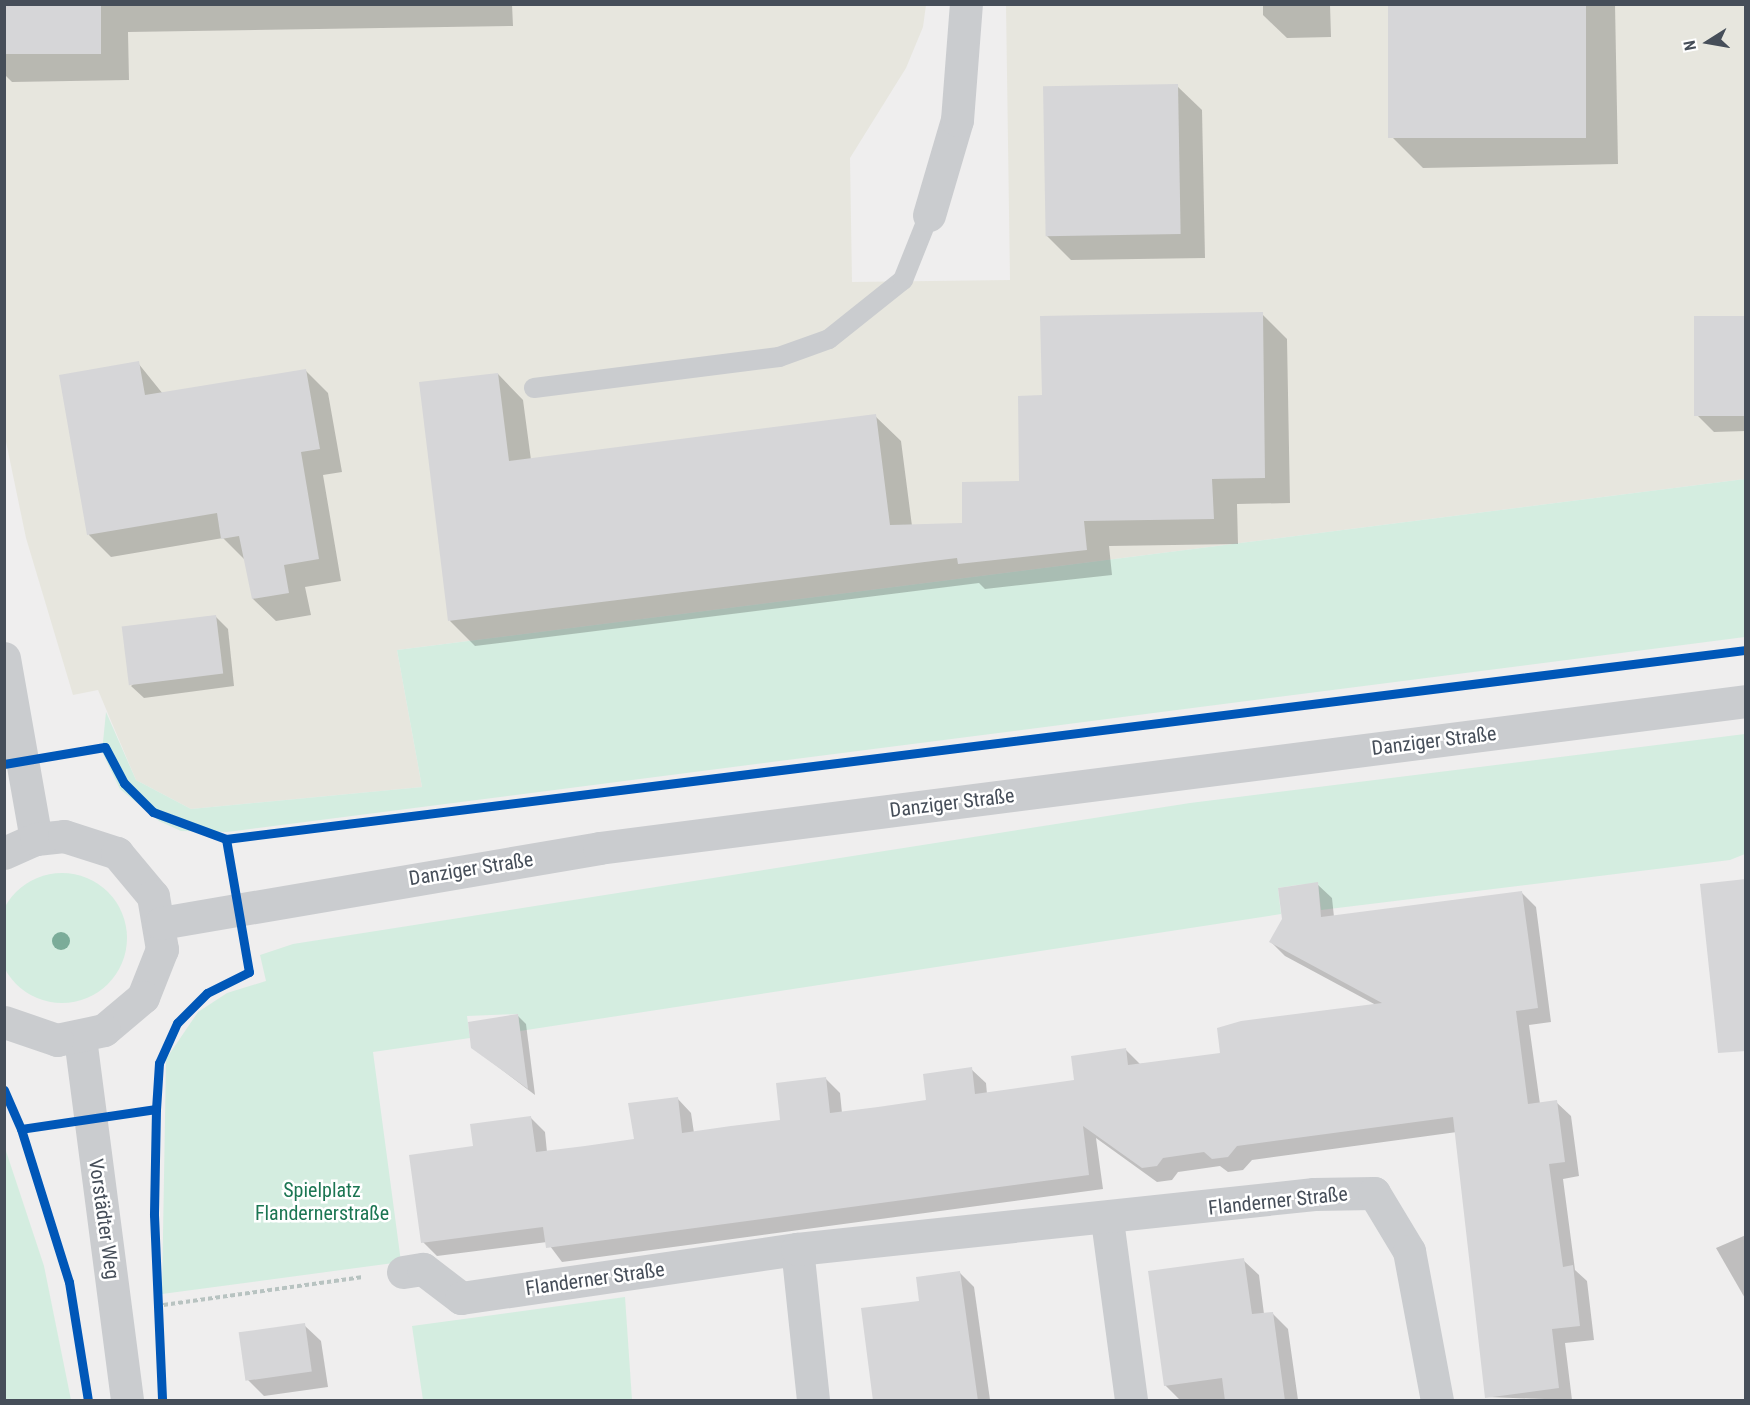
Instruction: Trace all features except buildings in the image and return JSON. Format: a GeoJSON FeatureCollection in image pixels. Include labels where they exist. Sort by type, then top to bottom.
{"type":"FeatureCollection","features":[{"type":"Feature","properties":{"kind":"street"},"geometry":{"type":"LineString","coordinates":[[929,215],[957,120],[966,4]]}},
{"type":"Feature","properties":{"kind":"street"},"geometry":{"type":"LineString","coordinates":[[4,658],[36,839]]}},
{"type":"Feature","properties":{"kind":"street","name":"Danziger Straße"},"geometry":{"type":"LineString","coordinates":[[161,923],[599,848],[1746,701]]}},
{"type":"Feature","properties":{"kind":"street"},"geometry":{"type":"LineString","coordinates":[[4,853],[36,839],[83,839],[117,853],[138,872],[161,923],[162,950],[143,997],[119,1021],[80,1038],[34,1037],[4,1022]]}},
{"type":"Feature","properties":{"kind":"street","name":"Vorstädter Weg"},"geometry":{"type":"LineString","coordinates":[[80,1038],[127,1401]]}},
{"type":"Feature","properties":{"kind":"street","name":"Flanderner Straße"},"geometry":{"type":"LineString","coordinates":[[402,1272],[423,1269],[461,1299],[797,1249],[1107,1220],[1314,1194],[1374,1193],[1409,1251],[1437,1401]]}},
{"type":"Feature","properties":{"kind":"street"},"geometry":{"type":"LineString","coordinates":[[1107,1220],[1131,1401]]}},
{"type":"Feature","properties":{"kind":"street"},"geometry":{"type":"LineString","coordinates":[[797,1249],[813,1401]]}},
{"type":"Feature","properties":{"kind":"lane"},"geometry":{"type":"LineString","coordinates":[[534,388],[779,357],[829,339],[903,280],[929,215]]}},
{"type":"Feature","properties":{"kind":"path"},"geometry":{"type":"LineString","coordinates":[[117,1311],[402,1272]]}},
{"type":"Feature","properties":{"kind":"path"},"geometry":{"type":"LineString","coordinates":[[157,1294],[158,1317]]}},
{"type":"Feature","properties":{"kind":"shaded area"},"geometry":{"type":"Polygon","coordinates":[[[4,5],[926,5],[923,27],[906,68],[850,158],[852,282],[1010,280],[1006,5],[1745,5],[1745,479],[397,650],[422,787],[191,809],[136,780],[98,690],[73,695],[26,538],[4,432],[4,5]]]}},
{"type":"Feature","properties":{"kind":"green space"},"geometry":{"type":"Polygon","coordinates":[[[1745,479],[1745,637],[227,832],[181,831],[159,821],[120,789],[102,752],[106,712],[136,780],[191,809],[422,787],[397,650],[1745,479]]]}},
{"type":"Feature","properties":{"kind":"green space","name":"Spielplatz Flandernerstraße"},"geometry":{"type":"Polygon","coordinates":[[[1745,734],[1745,854],[1730,860],[1321,910],[1318,883],[1297,885],[1278,888],[1281,914],[520,1031],[518,1014],[467,1016],[470,1038],[373,1052],[401,1262],[162,1294],[166,1059],[198,1012],[227,993],[266,981],[260,955],[293,944],[1190,803],[1745,734]]]}},
{"type":"Feature","properties":{"kind":"green space"},"geometry":{"type":"Polygon","coordinates":[[[62,873],[87,878],[108,892],[122,913],[127,938],[122,963],[108,984],[87,998],[62,1003],[37,998],[16,984],[2,963],[-3,938],[2,913],[16,892],[37,878],[62,873]]]}},
{"type":"Feature","properties":{"kind":"green space"},"geometry":{"type":"Polygon","coordinates":[[[5,1148],[44,1266],[71,1400],[5,1400],[5,1148]]]}},
{"type":"Feature","properties":{"kind":"green space"},"geometry":{"type":"Polygon","coordinates":[[[625,1297],[632,1400],[423,1400],[412,1326],[625,1297]]]}},
{"type":"Feature","properties":{"kind":"cycle path"},"geometry":{"type":"LineString","coordinates":[[226,839],[1746,650]]}},
{"type":"Feature","properties":{"kind":"cycle path"},"geometry":{"type":"LineString","coordinates":[[4,764],[105,747],[124,783],[153,812],[226,839],[249,972],[207,993],[177,1023],[159,1063],[156,1109],[21,1129],[4,1090]]}},
{"type":"Feature","properties":{"kind":"cycle path"},"geometry":{"type":"LineString","coordinates":[[156,1109],[154,1215],[162,1400]]}},
{"type":"Feature","properties":{"kind":"cycle path"},"geometry":{"type":"LineString","coordinates":[[21,1129],[69,1282],[88,1400]]}}]}
